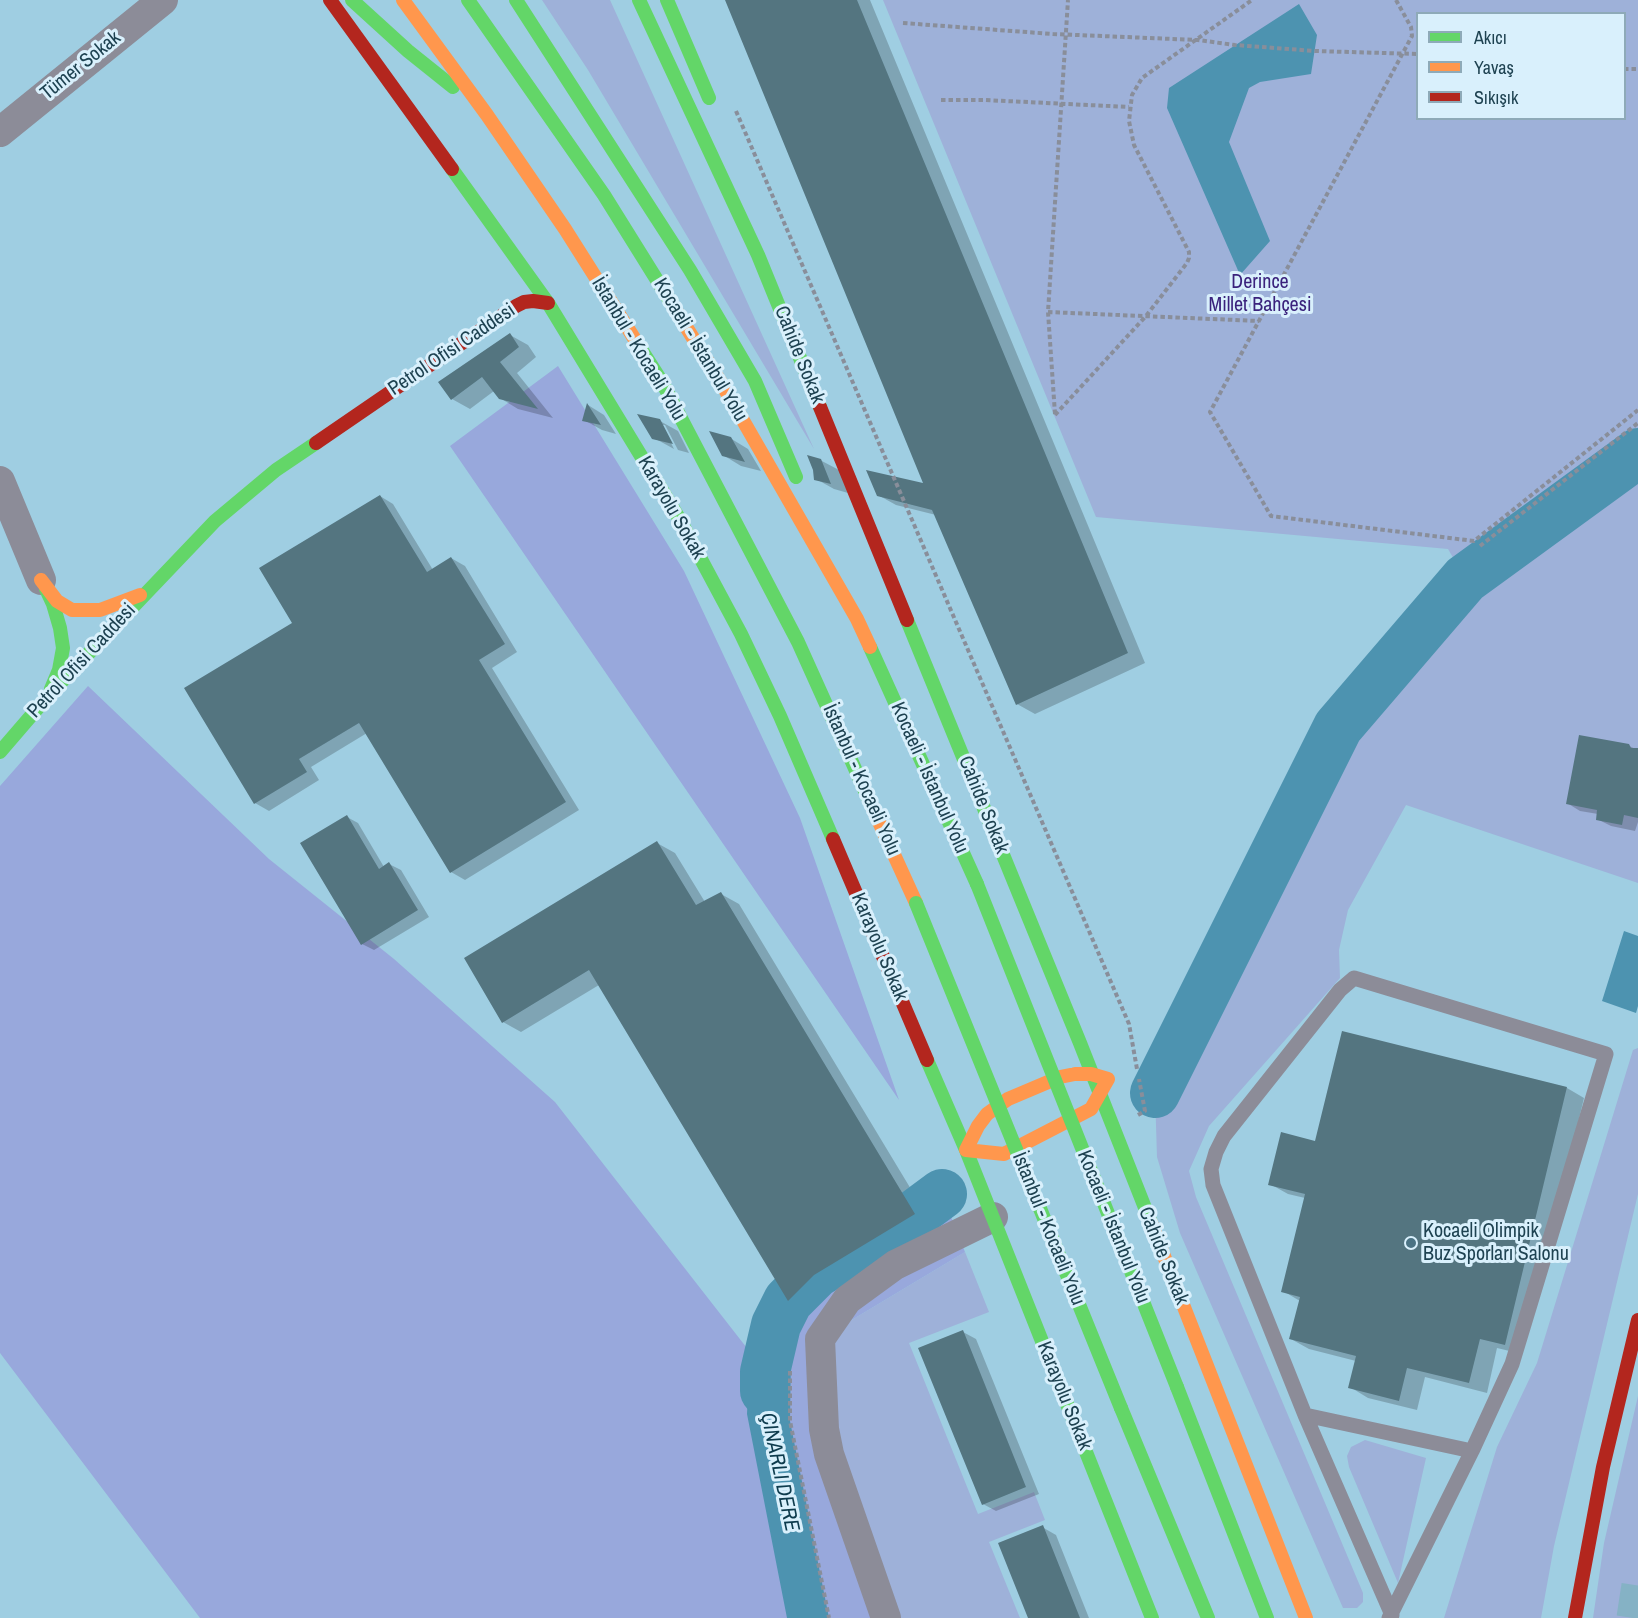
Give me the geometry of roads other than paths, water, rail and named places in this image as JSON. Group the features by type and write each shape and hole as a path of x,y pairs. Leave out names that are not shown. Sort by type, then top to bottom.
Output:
{"main road":[{"name":"Karayolu Sokak","path":"330,0 548,303 680,520 741,634 785,727 950,1111 1152,1618"},
{"path":"352,0 408,51 487,115"},
{"name":"İstanbul - Kocaeli Yolu","path":"403,0 487,115 565,229 662,382 798,642 916,903 1208,1618"},
{"name":"Kocaeli - İstanbul Yolu","path":"468,0 604,195 729,396 857,619 977,884 1267,1618"},
{"path":"516,0 690,270 749,371 801,489"},
{"name":"Cahide Sokak","path":"639,0 758,255 1080,1043 1306,1618"},
{"path":"667,0 713,108"},
{"path":"496,229 510,274"},
{"name":"Petrol Ofisi Caddesi","path":"523,287 539,293 548,303"},
{"name":"Petrol Ofisi Caddesi","path":"0,752 49,695 215,521 276,470 516,306 533,301 548,303"},
{"path":"811,511 857,619"},
{"path":"41,580 57,601 72,610 100,610 151,589"},
{"path":"41,580 57,595 81,596"},
{"path":"41,580 43,619"},
{"path":"41,580 53,604 63,648 59,670 49,695"},
{"name":"Petrol Ofisi Caddesi","path":"49,663 123,588"},
{"name":"Cahide Sokak","path":"974,747 1212,1341"},
{"path":"1075,1074 1080,1060 1080,1043"},
{"path":"979,1182 995,1161 1004,1155 1091,1109 1108,1079 1091,1074 1060,1077 1008,1099 987,1114 966,1150 1004,1155"},
{"path":"1091,1109 1104,1114 1112,1128"},
{"path":"950,1111 973,1116 987,1114"},
{"path":"1575,1618 1603,1467 1638,1320"}],"street":[{"name":"Tümer Sokak","path":"0,132 163,0"},
{"path":"0,481 41,580"},
{"path":"886,1618 829,1454 824,1429 820,1339 847,1300 895,1265 993,1217"}],"lane":[{"path":"1354,978 1606,1054 1512,1364 1472,1451 1388,1617 1219,1202 1211,1169 1224,1136 1340,990 1354,978"},
{"path":"1305,1415 1472,1451"}],"water":[{"path":"1299,4 1317,35 1311,74 1260,82 1249,88 1229,142 1270,241 1240,275 1167,108 1169,88"},
{"path":"1624,931 1638,936 1638,1006 1636,1013 1602,1001"},
{"path":"942,1194 949,1211 852,1265 825,1283 798,1327 791,1355 790,1421 829,1618 787,1618 747,1414 750,1352 765,1365 776,1325 788,1301 816,1273"}],"waterway":[{"path":"1155,1093 1338,727 1465,579 1638,453"},
{"name":"ÇINARLI DERE","path":"765,1391 765,1372 776,1325 788,1301 816,1273 915,1214 942,1194"}],"tunnel":[{"path":"1633,1618 1638,1585"}],"place":[{"name":"Kocaeli Olimpik Buz Sporları Salonu","path":"1411,1243"}],"park label":[{"name":"Derince Millet Bahçesi","path":"1260,294"}]}
